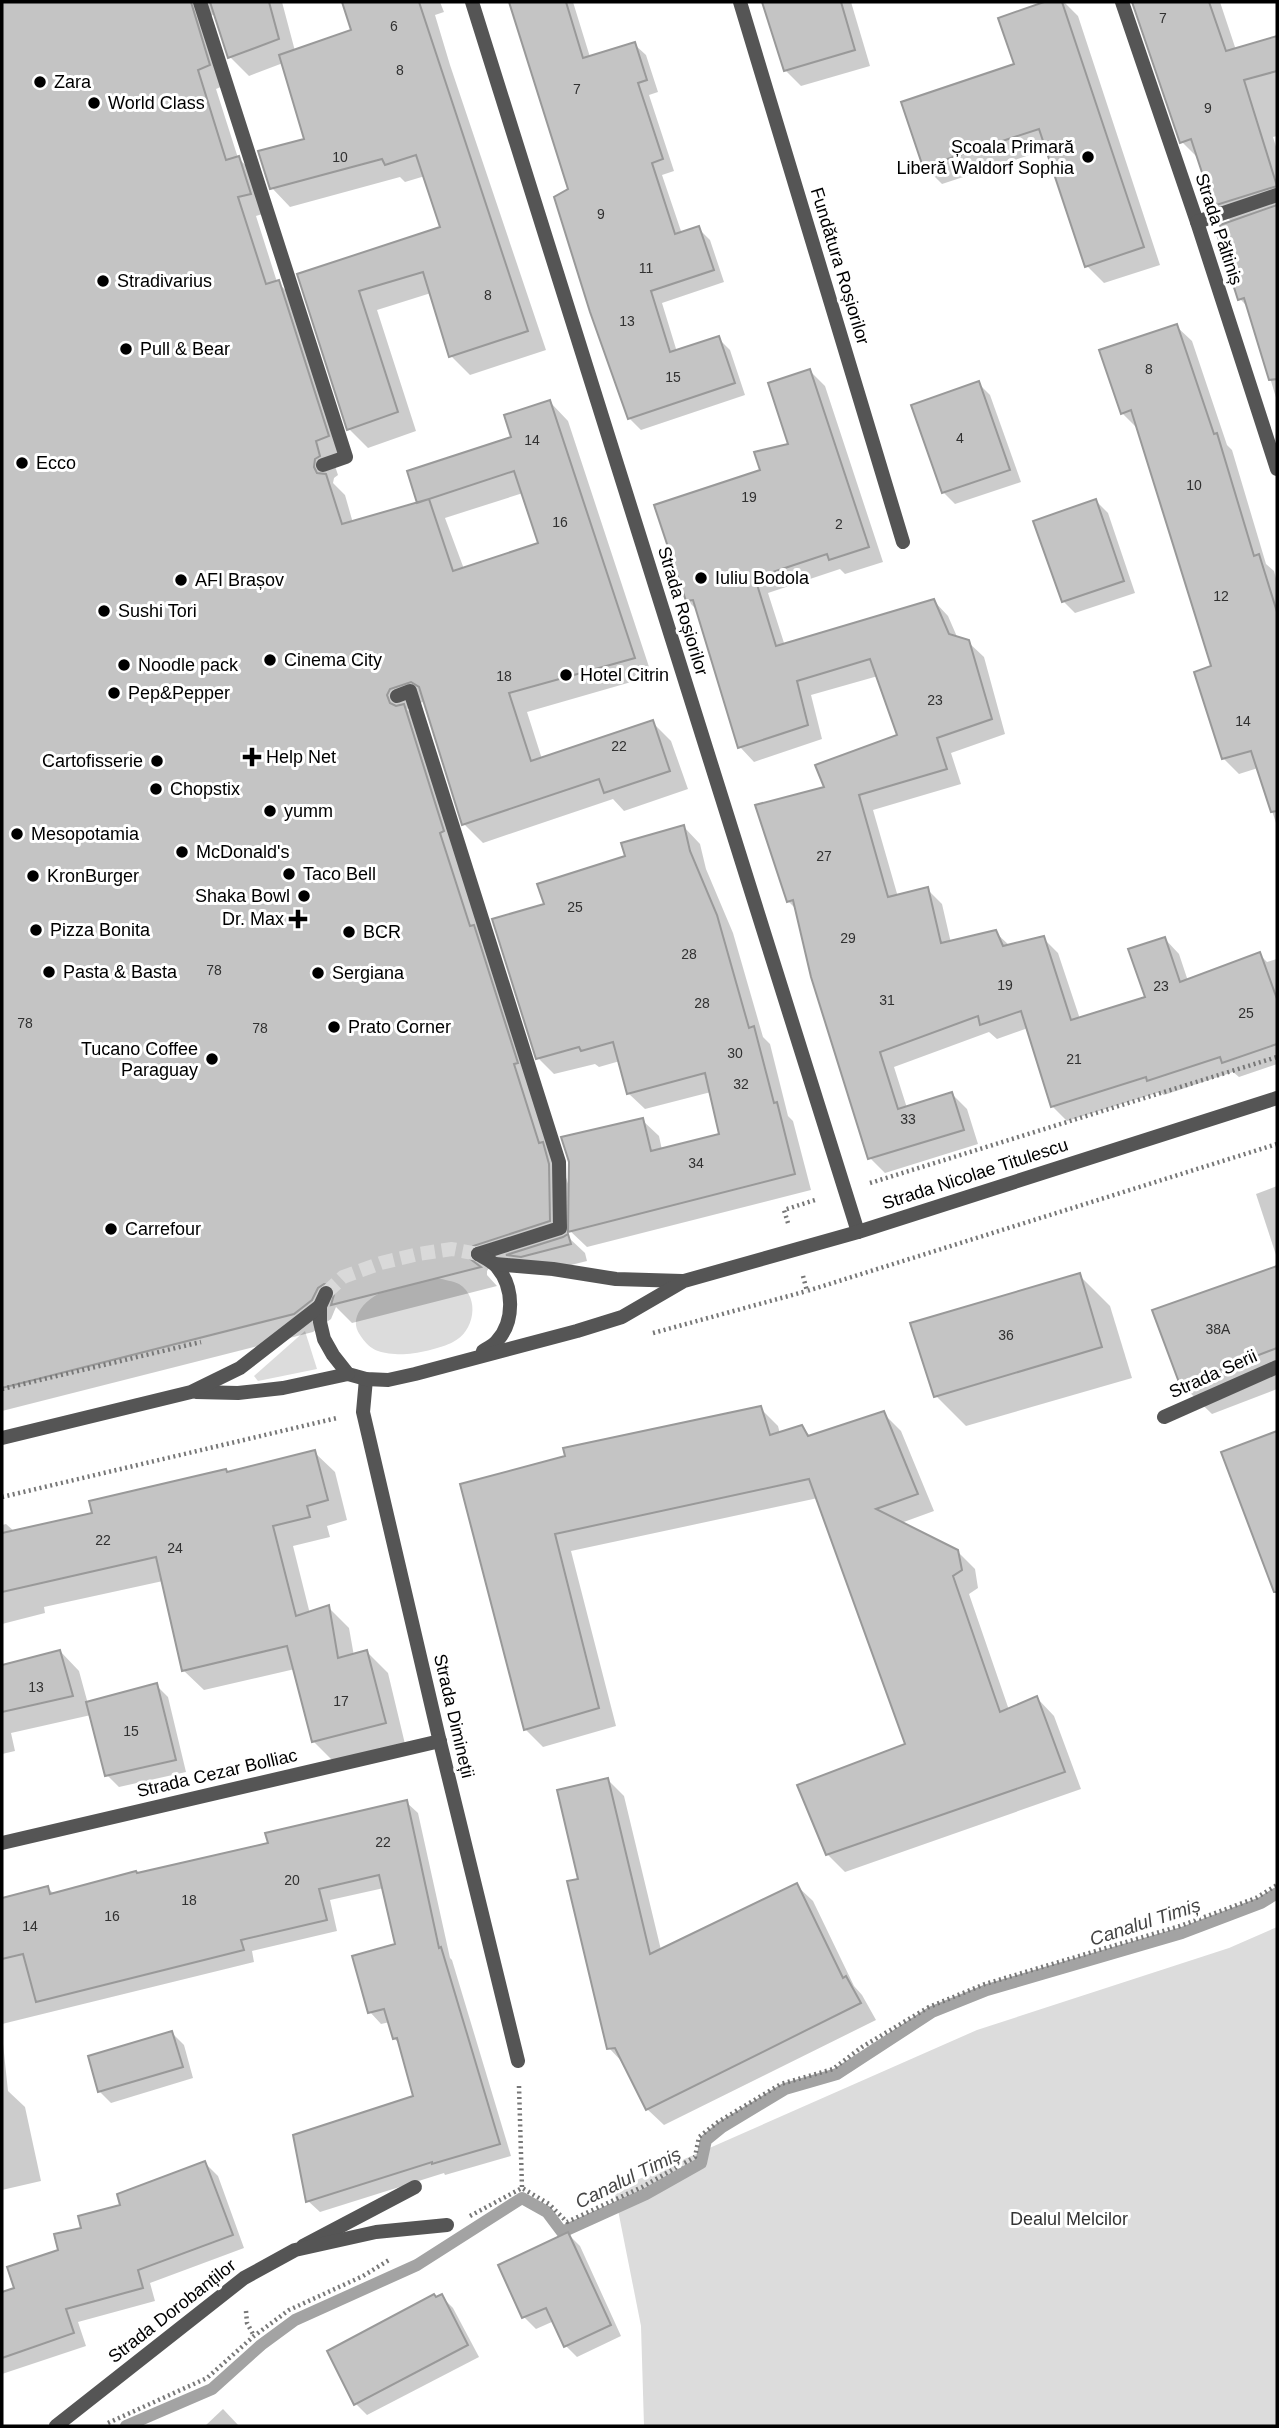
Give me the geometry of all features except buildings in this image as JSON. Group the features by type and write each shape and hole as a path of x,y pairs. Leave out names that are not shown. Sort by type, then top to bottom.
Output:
{"street":[{"path":"200,2 346,457 323,465"},
{"name":"Strada Roșiorilor","path":"472,2 858,1232"},
{"name":"Fundătura Roșiorilor","path":"740,2 903,542"},
{"name":"Strada Păltiniș","path":"1122,2 1198,222 1277,469"},
{"path":"1198,222 1277,194"},
{"name":"Strada Nicolae Titulescu","path":"397,696 411,691 559,1162 559,1228 478,1254 495,1264 503,1275 511,1303 505,1329 497,1342 473,1357"},
{"name":"Strada Nicolae Titulescu","path":"191,1392 249,1392 284,1388 348,1374 366,1379 387,1380 577,1331 622,1317 684,1281 858,1232 1277,1098"},
{"name":"Strada Nicolae Titulescu","path":"495,1264 553,1269 616,1279 684,1281"},
{"name":"Strada Nicolae Titulescu","path":"2,1438 191,1392 240,1368 323,1299 320,1322 324,1339 333,1356 348,1374"},
{"name":"Strada Serii","path":"1164,1417 1277,1367"},
{"name":"Strada Dimineții","path":"366,1379 363,1412 518,2060"},
{"name":"Strada Cezar Bolliac","path":"2,1843 440,1741"},
{"path":"295,2250 415,2187"},
{"name":"Strada Dorobanților","path":"56,2426 244,2278 295,2250 376,2232 447,2225"}],"path":[{"path":"2,1389 201,1342"},
{"path":"522,2188 549,2204 566,2222 642,2187 695,2157 699,2137 718,2122 781,2084 833,2068 862,2047 929,2007 985,1984 1180,1926 1256,1898 1277,1885"},
{"path":"518,2060 522,2188"},
{"path":"447,2225 465,2219 522,2188"},
{"path":"101,2426 207,2378 254,2336 289,2311 363,2276 394,2257"}],"green space":[{"path":"438,1278 459,1284 470,1298 470,1323 460,1337 447,1345 401,1354 379,1351 363,1340 356,1322 358,1313 367,1302 395,1287"},
{"path":"305,1331 317,1369 258,1381 254,1376"},
{"name":"Dealul Melcilor","path":"1277,1927 1277,2426 644,2426 641,2326 614,2190 977,2030 1229,1948"}],"waterway":[{"name":"Canalul Timiș","path":"126,2426 212,2389 261,2345 295,2320 417,2265 522,2198 547,2212 562,2232 646,2194 701,2163 706,2140 722,2127 785,2089 837,2074 932,2012 987,1990 1182,1933 1261,1903 1277,1893"}],"tunnel":[{"path":"326,1293 343,1277 381,1263 452,1249 478,1254"}],"place":[{"name":"Zara","path":"40,82"},
{"name":"World Class","path":"94,103"},
{"name":"Școala Primară Liberă Waldorf Sophia","path":"1088,157"},
{"name":"Stradivarius","path":"103,281"},
{"name":"Pull & Bear","path":"126,349"},
{"name":"Ecco","path":"22,463"},
{"name":"Iuliu Bodola","path":"701,578"},
{"name":"AFI Brașov","path":"181,580"},
{"name":"Sushi Tori","path":"104,611"},
{"name":"Cinema City","path":"270,660"},
{"name":"Noodle pack","path":"124,665"},
{"name":"Hotel Citrin","path":"566,675"},
{"name":"Pep&Pepper","path":"114,693"},
{"name":"Help Net","path":"252,757"},
{"name":"Cartofisserie","path":"157,761"},
{"name":"Chopstix","path":"156,789"},
{"name":"yumm","path":"270,811"},
{"name":"Mesopotamia","path":"17,834"},
{"name":"McDonald's","path":"182,852"},
{"name":"Taco Bell","path":"289,874"},
{"name":"KronBurger","path":"33,876"},
{"name":"Shaka Bowl","path":"304,896"},
{"name":"Dr. Max","path":"298,919"},
{"name":"Pizza Bonita","path":"36,930"},
{"name":"BCR","path":"349,932"},
{"name":"Pasta & Basta","path":"49,972"},
{"name":"Sergiana","path":"318,973"},
{"name":"Prato Corner","path":"334,1027"},
{"name":"Tucano Coffee Paraguay","path":"212,1059"},
{"name":"Carrefour","path":"111,1229"}]}
